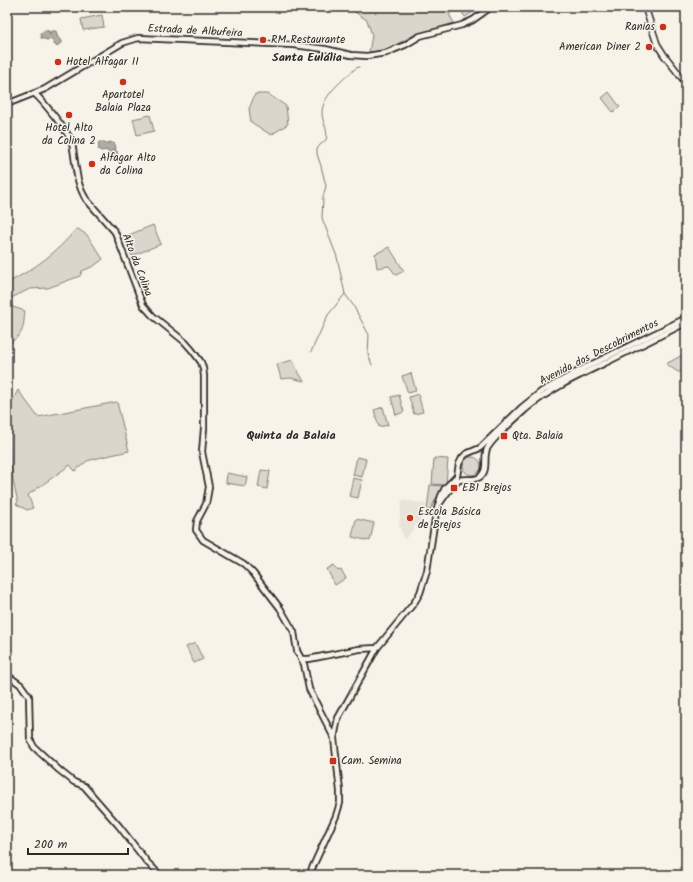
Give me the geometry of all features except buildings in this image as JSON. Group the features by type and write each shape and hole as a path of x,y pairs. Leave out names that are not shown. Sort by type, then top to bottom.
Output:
{"main road":[{"path":"645,7 657,44 686,83"}],"street":[{"name":"Estrada de Albufeira","path":"7,104 45,89 116,46 138,38 294,45 358,56 377,54 398,49 420,36 462,25 473,20 491,7"},
{"path":"43,101 45,89"},
{"name":"Alto da Colina","path":"35,94 43,101 70,139 82,194 115,232 143,305 153,316 185,342 201,362 204,376 204,428 202,452 209,487 206,504 197,521 196,530 203,540 244,564 253,573 280,608 291,626 294,632 296,651 302,659"},
{"name":"Avenida dos Descobrimentos","path":"470,453 480,448 521,408 548,387 686,318"},
{"name":"Avenida dos Descobrimentos","path":"485,463 486,453 492,443 525,410 549,392 580,375 686,323"},
{"path":"309,875 336,816 340,803 334,738 335,726 340,712 377,648 414,603 420,593 427,571 434,520 438,506 441,496 445,488 457,476 462,458 470,453 479,455 485,463 485,469 482,475 477,478 463,479 457,482 438,506"},
{"path":"459,467 459,470 463,476 470,479"},
{"path":"334,738 309,689 302,659 309,659 359,649 377,648"},
{"path":"7,675 21,686 29,696 30,739 34,747 74,782 84,786 119,826 146,862 160,875"}],"shaded area":[{"path":"347,7 481,7 465,17 459,8 449,14 454,23 414,35 390,48 369,53 372,35 367,20"},
{"path":"102,15 104,27 83,30 81,19"},
{"path":"44,30 49,31 50,35 51,31 56,31 58,38 62,41 62,43 57,47 52,39 47,40 41,38 40,34"},
{"path":"609,92 620,107 613,112 602,98"},
{"path":"255,94 268,94 286,106 288,124 271,135 251,122 249,109"},
{"path":"150,115 154,131 137,135 133,119"},
{"path":"99,142 106,144 110,142 115,144 116,149 111,151 113,153 117,151 118,159 115,161 110,158 107,150 101,151 98,149"},
{"path":"153,225 161,244 132,256 124,237"},
{"path":"76,229 87,235 103,259 94,266 82,271 80,276 48,288 30,289 11,298 9,282 45,259"},
{"path":"389,247 404,271 396,275 389,266 377,268 375,254"},
{"path":"7,298 10,306 25,311 22,331 17,338 7,345"},
{"path":"686,353 686,372 678,372 666,364"},
{"path":"293,360 304,381 290,378 281,379 277,364"},
{"path":"411,373 416,391 408,393 402,376"},
{"path":"18,390 38,417 117,402 129,451 87,461 75,471 70,465 28,495 33,508 27,510 16,504 18,502 11,465 10,428 7,427 7,411"},
{"path":"418,394 423,412 414,414 409,397"},
{"path":"399,395 404,412 396,415 391,397"},
{"path":"383,407 388,425 379,427 374,410"},
{"path":"357,457 366,459 362,477 353,475"},
{"path":"468,457 476,457 481,462 479,473 476,475 468,475 463,470 463,462"},
{"path":"434,458 448,459 446,485 432,484"},
{"path":"261,470 270,471 267,489 258,487"},
{"path":"227,473 247,477 245,486 226,483"},
{"path":"353,478 362,480 358,498 349,496"},
{"path":"430,485 444,486 430,510 427,510"},
{"name":"Escola Básica de Brejos","path":"402,500 426,504 426,511 422,512 420,524 416,524 404,540 399,524"},
{"path":"356,519 374,523 370,541 352,537"},
{"path":"334,565 338,571 341,570 346,578 335,585 327,569"},
{"path":"195,643 203,659 194,663 186,647"}],"waterway":[{"path":"311,352 328,315 345,294 337,257 322,218 323,197 326,186 317,149 326,140 327,136 322,116 323,106 334,88 359,67"},
{"path":"345,294 353,305 369,335 368,354 372,365"}],"place":[{"name":"Ranias","path":"663,27"},
{"name":"RM Restaurante","path":"263,40"},
{"name":"American Diner 2","path":"649,47"},
{"name":"Hotel Alfagar II","path":"58,62"},
{"name":"Apartotel Balaia Plaza","path":"123,82"},
{"name":"Hotel Alto da Colina 2","path":"69,115"},
{"name":"Alfagar Alto da Colina","path":"92,164"},
{"name":"Qta. Balaia","path":"504,436"},
{"name":"EB1 Brejos","path":"454,488"},
{"name":"Escola Básica de Brejos","path":"410,518"},
{"name":"Cam. Semina","path":"333,761"}],"district":[{"name":"Santa Eulália","path":"307,57"},
{"name":"Quinta da Balaia","path":"291,435"}]}
